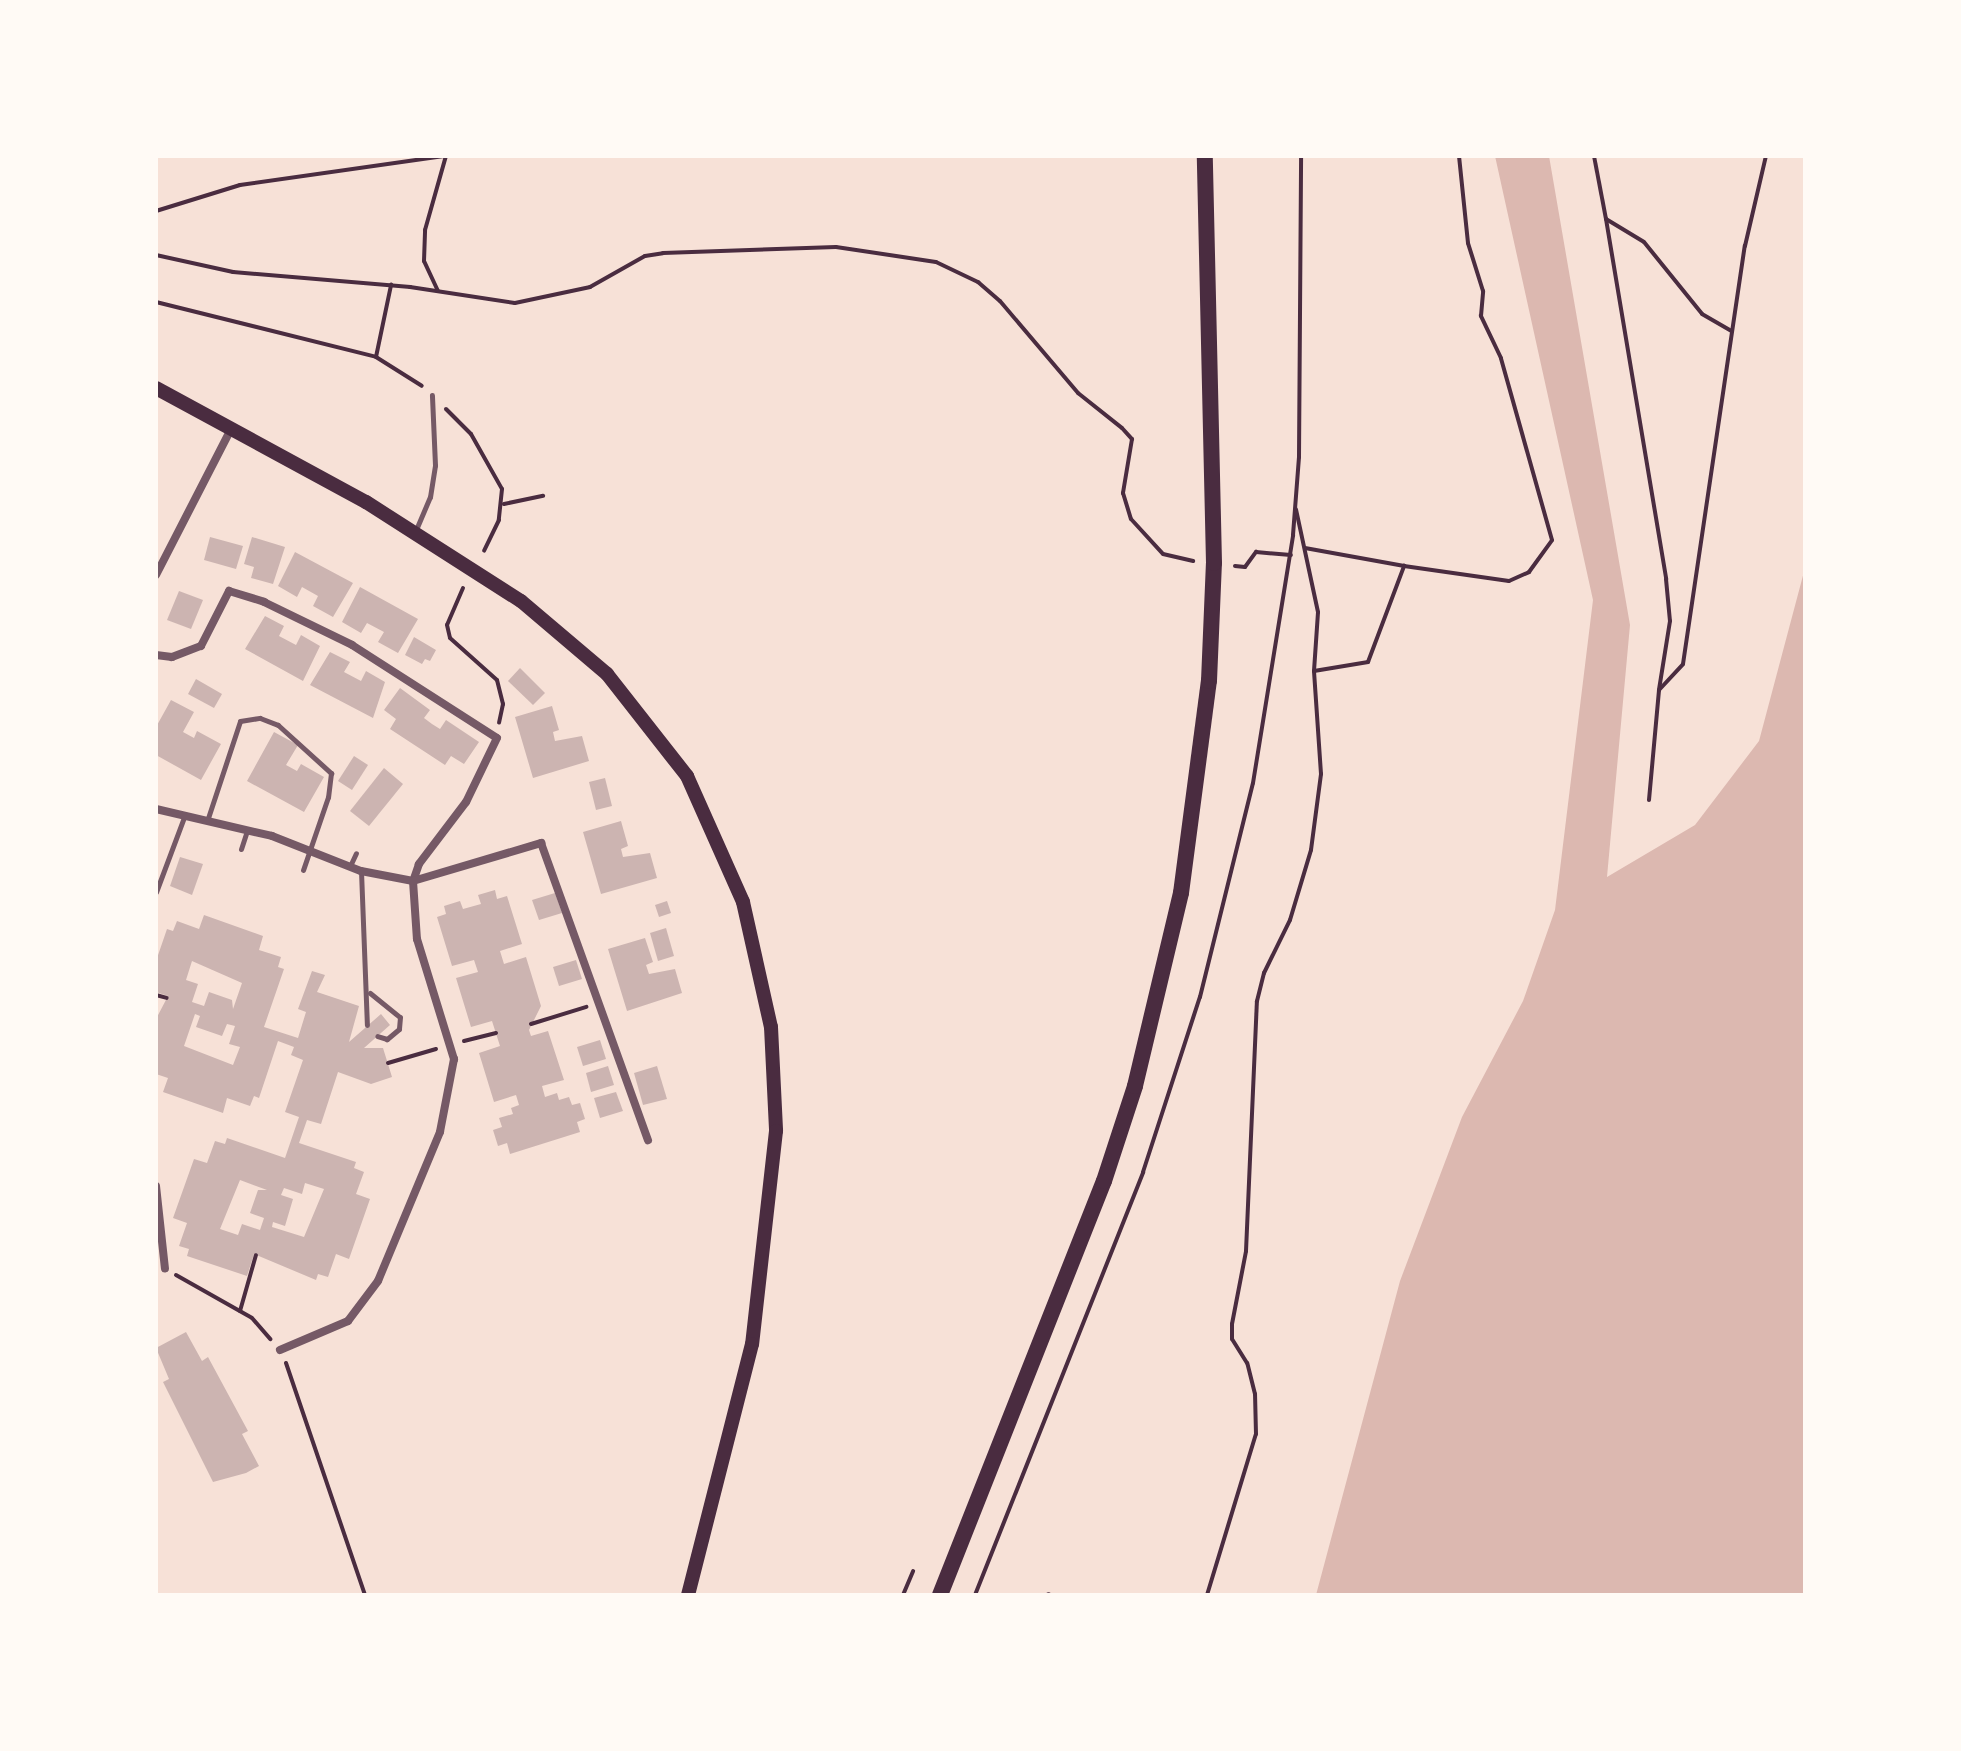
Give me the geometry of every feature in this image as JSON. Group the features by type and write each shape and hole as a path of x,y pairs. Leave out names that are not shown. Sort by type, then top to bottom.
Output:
{"highway":[{"path":"940,1595 1104,1181 1135,1086 1181,893 1209,681 1214,563 1205,156"}],"main road":[{"path":"156,388 414,533 521,601 607,674 687,776 743,902 771,1027 776,1131 752,1344 688,1595"}],"street":[{"path":"156,575 159,560 231,429"},
{"path":"156,655 172,657 201,646 229,591 264,602 352,645 497,738 466,802 419,864 413,881 417,939 454,1059 440,1132 378,1281 348,1321 280,1350"},
{"path":"156,809 247,831 309,850 361,871 413,881 541,843 648,1140"},
{"path":"156,1186 165,1269"}],"lane":[{"path":"414,533 430,497 435,465 432,395"},
{"path":"206,822 233,734 240,721 260,718 306,745 331,773 328,797 303,870"},
{"path":"156,892 184,817"},
{"path":"241,849 247,831"},
{"path":"350,867 356,853"},
{"path":"361,871 359,906 370,993 367,1025"},
{"path":"370,993 400,1017 399,1029 387,1039 377,1036"}],"path":[{"path":"156,211 240,185 445,156 425,230 424,261 439,292"},
{"path":"1305,548 1509,581 1529,572 1552,540 1501,358 1481,316 1483,291 1468,243 1459,156"},
{"path":"1594,156 1666,579 1670,621 1659,690 1649,800"},
{"path":"1659,690 1683,664 1732,331 1766,156"},
{"path":"1606,219 1644,242 1702,314 1732,331"},
{"path":"156,255 233,272 391,285 488,302 538,301 590,287 645,256 684,251 836,247 936,262 978,282 1000,301 1078,393 1132,439 1123,493 1131,519 1163,554 1193,561"},
{"path":"376,357 391,285"},
{"path":"156,302 376,357 417,380 471,434 499,482 504,504 484,551"},
{"path":"504,504 543,496"},
{"path":"1207,1595 1256,1434 1255,1394 1247,1363 1232,1339 1232,1324 1246,1251 1257,1001 1264,973 1290,920 1311,850 1321,774 1314,671 1318,612 1295,502"},
{"path":"1235,566 1245,567 1256,552 1291,555"},
{"path":"1314,671 1368,662 1404,566"},
{"path":"463,588 447,625 450,638 497,680 503,704 497,738"},
{"path":"156,995 167,998"},
{"path":"531,1024 599,1003"},
{"path":"457,1043 496,1033"},
{"path":"388,1063 441,1048"},
{"path":"240,1311 256,1255"},
{"path":"165,1269 240,1311 280,1350 300,1394 365,1595"},
{"path":"903,1595 913,1571"}],"shaded area":[{"path":"1495,156 1549,156 1630,625 1607,877 1695,825 1759,741 1805,568 1805,1595 1316,1595 1400,1281 1462,1117 1523,1001 1555,910 1593,600"}],"building":[{"path":"210,537 243,546 236,569 204,560"},
{"path":"252,537 285,547 273,584 251,578 254,567 244,564"},
{"path":"295,552 353,583 333,617 313,606 318,596 302,587 297,597 278,586"},
{"path":"360,587 418,619 398,653 378,642 384,632 367,623 361,633 342,622"},
{"path":"179,591 203,600 191,629 167,620"},
{"path":"265,616 284,626 279,636 296,645 301,635 320,646 303,681 245,649"},
{"path":"414,637 436,650 430,661 425,659 422,664 405,655"},
{"path":"330,652 350,662 344,672 361,681 366,671 385,682 373,718 310,685"},
{"path":"520,668 545,693 533,705 508,681"},
{"path":"196,679 222,694 214,708 188,694"},
{"path":"400,688 430,710 424,718 432,724 440,729 446,720 479,742 464,764 451,756 445,765 390,729 396,719 384,710"},
{"path":"171,700 194,712 183,732 194,738 197,731 221,744 201,780 156,755 156,727"},
{"path":"552,706 559,730 553,732 555,741 582,736 589,761 533,778 515,717"},
{"path":"274,732 298,745 286,765 297,771 301,764 324,777 304,812 247,781"},
{"path":"354,756 368,765 352,790 338,781"},
{"path":"384,768 403,784 369,826 350,811"},
{"path":"605,778 612,806 596,810 589,782"},
{"path":"621,821 628,846 621,849 623,857 650,853 657,878 601,894 583,832"},
{"path":"180,857 203,864 192,895 170,886"},
{"path":"495,890 497,899 507,896 522,944 500,951 504,964 526,957 541,1006 529,1030 531,1036 548,1031 564,1080 542,1086 545,1097 557,1093 559,1100 569,1097 572,1105 580,1103 585,1119 577,1122 580,1132 510,1154 507,1143 498,1146 493,1130 502,1127 499,1118 513,1114 511,1108 519,1105 516,1095 494,1102 479,1053 500,1046 492,1021 471,1027 456,978 478,972 474,960 452,966 437,917 446,914 444,906 460,901 463,909 481,904 478,895"},
{"path":"555,893 562,913 539,920 532,900"},
{"path":"667,901 671,913 659,917 655,905"},
{"path":"204,915 263,936 259,950 281,957 278,967 284,969 264,1027 298,1038 306,1012 298,1009 312,971 325,975 317,992 359,1006 349,1042 381,1014 390,1025 364,1048 383,1048 392,1077 371,1084 338,1072 321,1124 307,1120 299,1143 356,1162 354,1168 364,1172 356,1194 370,1199 349,1259 336,1254 328,1277 318,1274 316,1280 254,1254 247,1276 187,1256 189,1249 179,1246 187,1223 173,1218 194,1159 207,1163 215,1141 225,1144 227,1138 285,1158 299,1117 285,1112 303,1060 291,1055 294,1047 278,1041 259,1098 254,1096 250,1106 227,1098 223,1113 163,1092 168,1078 156,1074 156,1019 168,996 156,992 156,961 167,929 173,931 177,921 199,929","holes":["192,961 242,983 233,1009 232,1000 209,992 204,1006 192,1002 198,984 186,980","195,1014 200,1016 196,1027 222,1036 227,1024 235,1026 229,1044 240,1047 233,1065 184,1046","240,1180 267,1190 258,1190 250,1213 264,1218 260,1230 242,1224 238,1235 220,1229","305,1183 324,1189 304,1237 272,1227 273,1222 285,1226 293,1199 281,1195 284,1188 302,1194"]},
{"path":"666,928 674,956 658,961 650,933"},
{"path":"645,938 653,962 646,965 649,974 675,969 682,993 627,1011 608,949"},
{"path":"576,960 582,979 559,986 553,967"},
{"path":"600,1040 606,1059 583,1066 577,1047"},
{"path":"608,1066 614,1085 591,1092 586,1073"},
{"path":"657,1066 667,1099 643,1105 634,1073"},
{"path":"616,1092 623,1111 600,1118 594,1098"},
{"path":"186,1332 202,1361 208,1357 248,1431 242,1434 259,1466 246,1473 213,1482 163,1382 169,1379 156,1348"}]}
